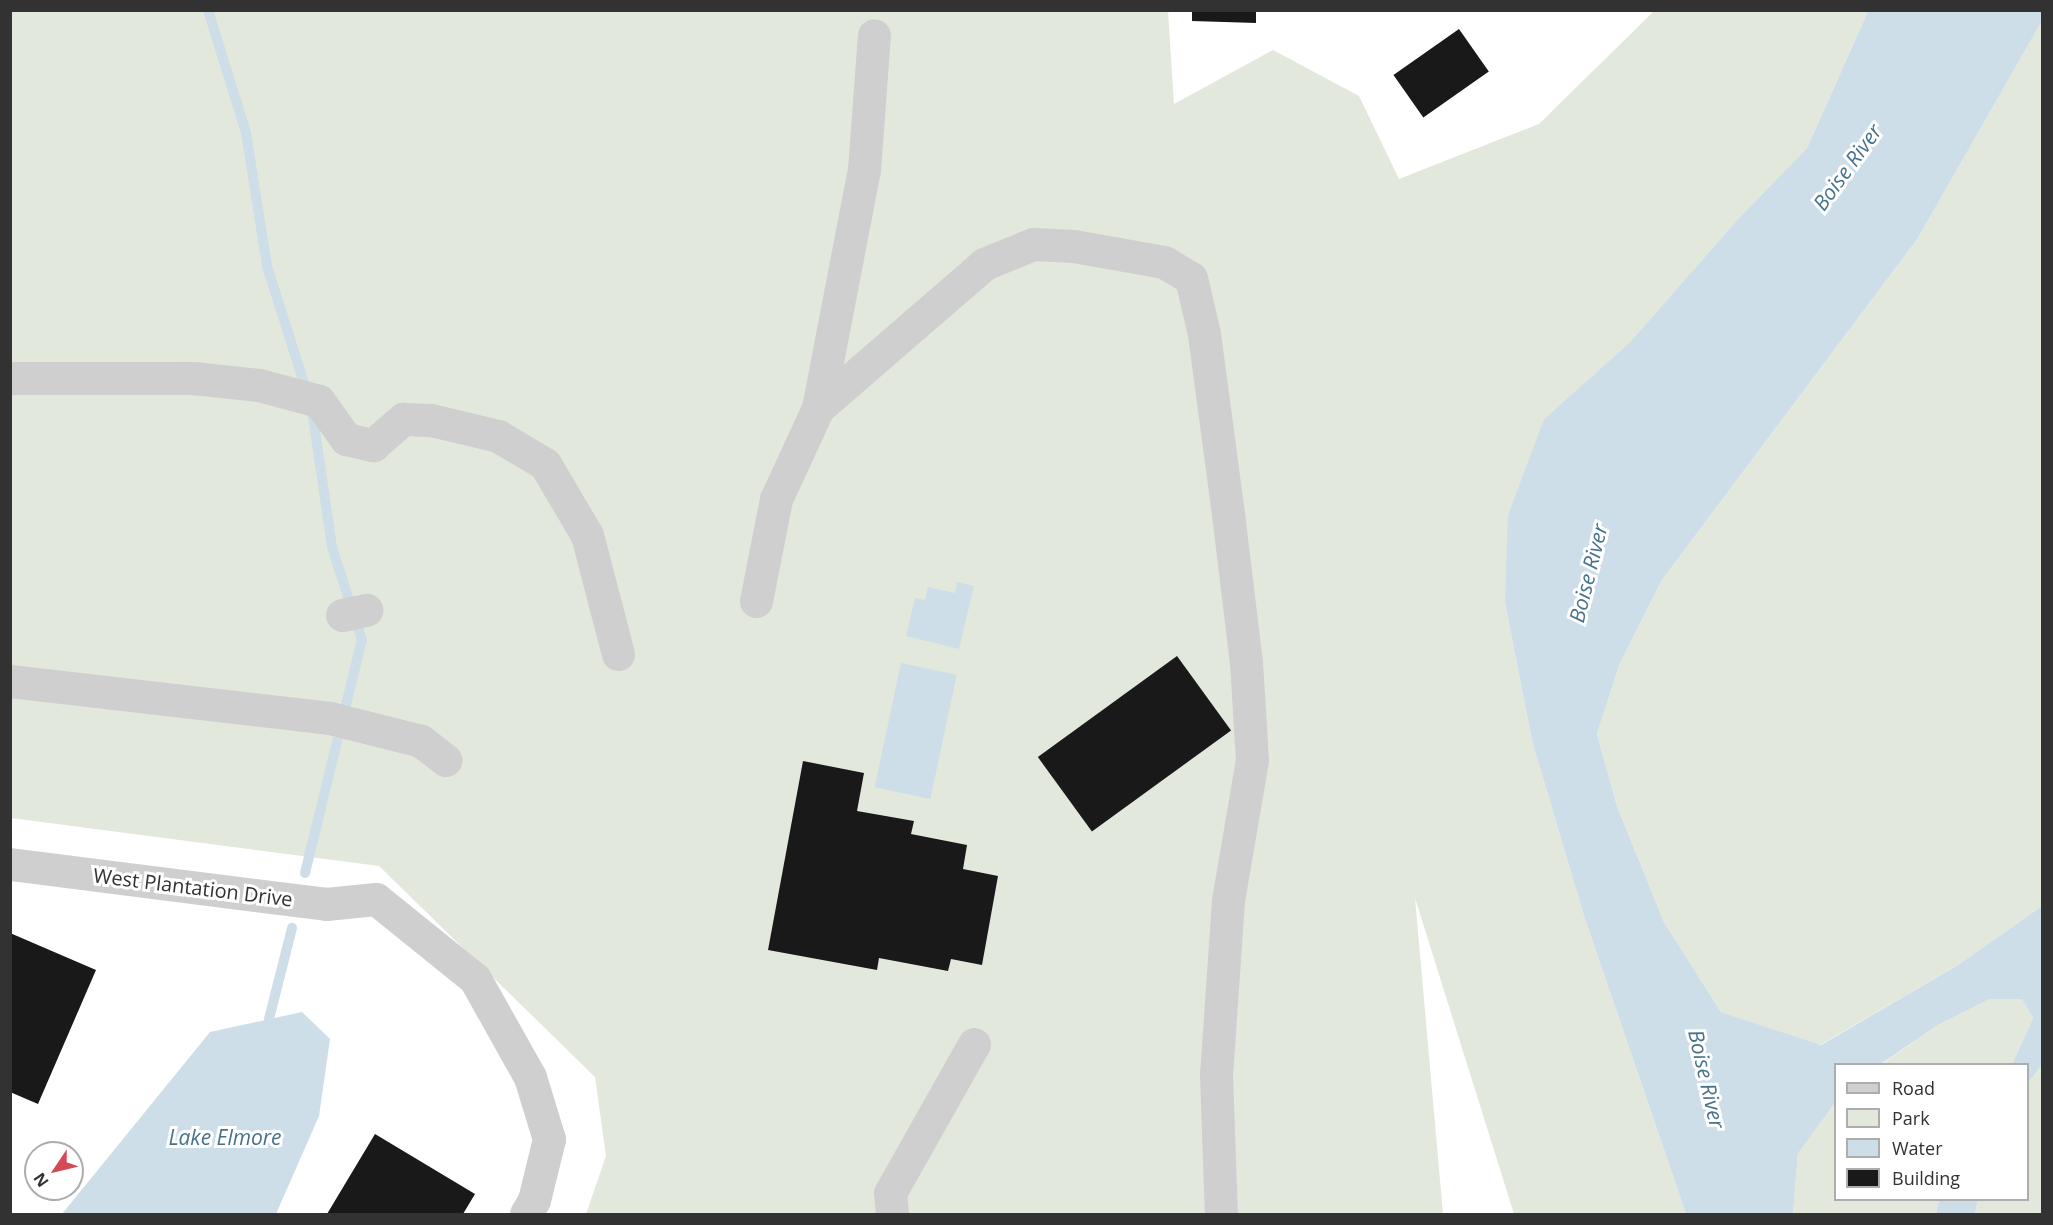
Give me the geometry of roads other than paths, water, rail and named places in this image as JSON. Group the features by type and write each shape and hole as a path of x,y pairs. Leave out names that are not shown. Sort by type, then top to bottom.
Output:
{"street":[{"path":"756,601 776,499 818,408 864,170 874,35"},
{"path":"818,408 984,264 1033,244 1074,246 1164,262 1191,278 1204,334 1228,514 1246,662 1252,760 1228,900 1216,1074 1221,1215"},
{"path":"10,378 193,378 259,385 319,401 346,439 373,445 403,419 431,420 498,436 545,464 587,535 618,654"},
{"path":"10,681 345,722 421,741 445,760"},
{"name":"West Plantation Drive","path":"10,864 326,904 376,899 475,979 530,1077 549,1139 534,1200 526,1215"},
{"path":"892,1215 890,1193 974,1044"}],"water":[{"name":"Boise River","path":"1868,11 2042,11 2042,21 1918,238 1662,580 1620,663 1597,734 1617,806 1664,922 1721,1012 1821,1045 1958,965 2042,906 2042,1065 2029,1082 2029,1063 2012,1063 2033,1018 2022,999 1990,999 1938,1025 1882,1063 1834,1063 1834,1104 1798,1153 1793,1214 1686,1214 1584,916 1532,741 1505,603 1508,515 1544,419 1630,342 1738,219 1807,148"},
{"path":"957,582 974,586 959,649 906,636 915,598 925,600 928,587 955,593"},
{"path":"901,663 957,675 930,799 875,787"},
{"name":"Lake Elmore","path":"302,1012 330,1039 319,1116 276,1214 62,1214 73,1201 84,1201 84,1187 210,1032"},
{"path":"1939,1201 1978,1201 1975,1214 1936,1214"}],"waterway":[{"path":"208,10 246,133 267,266 307,393"},
{"path":"305,873 362,640 332,547 312,410"},
{"path":"269,1019 292,928"}]}
